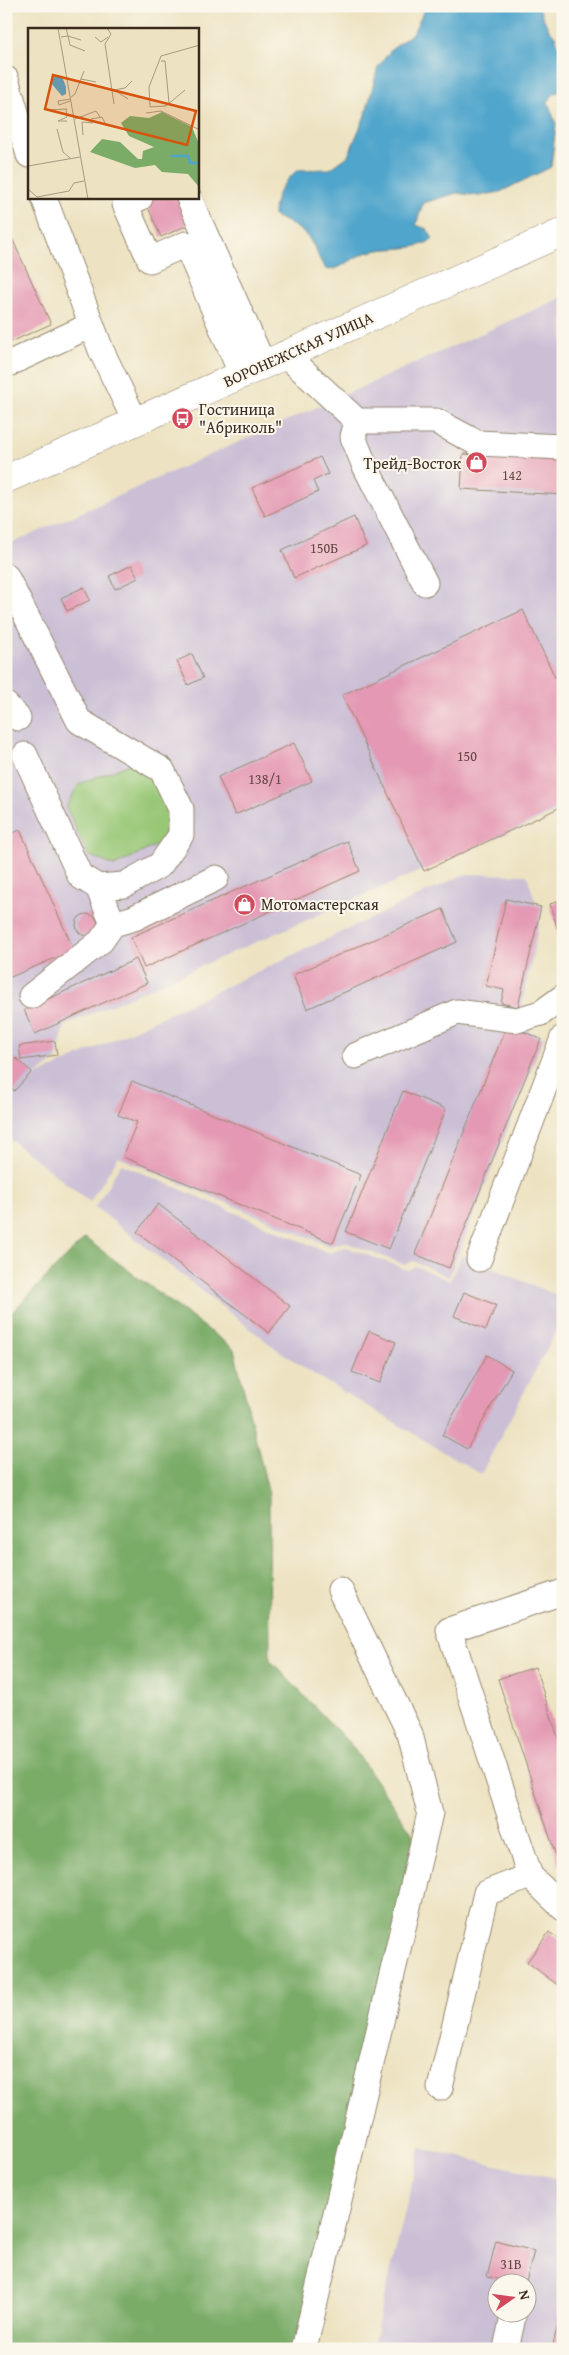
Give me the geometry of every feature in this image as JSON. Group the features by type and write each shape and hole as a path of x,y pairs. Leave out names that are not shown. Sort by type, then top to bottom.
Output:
{"highway":[{"name":"ВОРОНЕЖСКАЯ УЛИЦА","path":"6,479 563,232"}],"lane":[{"path":"6,79 28,152"},
{"path":"44,199 91,325 135,421"},
{"path":"138,199 125,204 150,260 186,244 263,364 357,421 436,421 477,443 563,447"},
{"path":"189,199 263,364"},
{"path":"6,365 91,325"},
{"path":"357,421 353,437 364,464 425,583"},
{"path":"6,576 80,721 162,770 181,809 180,835 160,865 124,885 98,887 80,876 25,755"},
{"path":"31,996 101,941 113,924 134,918 216,878"},
{"path":"98,887 113,924"},
{"path":"355,1056 457,1012 517,1020 542,1013 563,997"},
{"path":"479,1259 563,1038"},
{"path":"304,2349 430,1814 410,1734 340,1590"},
{"path":"563,1592 449,1630 530,1876 563,1908"},
{"path":"440,2088 486,1893 530,1876"},
{"path":"506,2349 512,2322"}],"shaded area":[{"path":"563,297 563,809 65,1025 56,1060 32,1078 465,874 527,875 536,904 543,905 522,1005 528,1031 544,1037 449,1277 413,1261 405,1265 345,1242 329,1246 118,1157 90,1202 6,1136 6,546"},
{"path":"121,1164 329,1253 346,1247 408,1270 415,1266 450,1281 461,1255 563,1298 563,1318 481,1474 315,1375 271,1345 95,1207"},
{"path":"420,2148 563,2180 563,2349 372,2349"}],"green space":[{"path":"130,764 151,773 172,821 161,843 114,866 88,855 66,807 79,784"},
{"path":"85,1238 234,1349 269,1495 270,1660 352,1746 414,1836 297,2349 6,2349 6,1318"}],"water":[{"path":"426,6 538,6 548,28 555,36 563,60 563,91 554,93 548,102 556,124 551,167 500,192 479,196 457,193 423,203 416,225 427,229 433,239 418,246 369,252 339,267 327,270 309,238 295,226 274,216 277,196 283,185 297,170 330,169 348,156 366,113 378,67 391,50 413,33"}],"building":[{"path":"144,199 182,199 193,223 161,237"},
{"path":"6,225 51,324 6,344"},
{"path":"463,454 563,460 563,495 461,489"},
{"path":"320,457 328,474 313,481 318,492 265,516 252,488"},
{"path":"354,517 366,546 294,578 282,550"},
{"path":"132,565 138,578 115,589 109,576"},
{"path":"84,587 90,600 67,611 61,598"},
{"path":"523,610 563,694 563,806 424,871 342,695"},
{"path":"192,654 203,678 188,685 177,661"},
{"path":"294,743 312,781 235,815 218,777"},
{"path":"20,830 74,950 6,979 6,836"},
{"name":"Мотомастерская","path":"347,841 360,871 144,968 131,937"},
{"path":"506,899 541,907 518,1007 501,1003 504,990 486,986"},
{"path":"563,900 563,944 562,944 550,904"},
{"path":"443,909 457,942 307,1009 293,975"},
{"path":"87,914 95,917 98,925 95,933 87,936 79,933 76,925 79,917"},
{"path":"136,959 147,983 35,1034 24,1010"},
{"path":"507,1025 541,1039 449,1268 415,1254"},
{"path":"55,1041 57,1055 21,1060 19,1046"},
{"path":"16,1058 32,1072 14,1091 6,1084 6,1069"},
{"path":"132,1081 361,1175 333,1243 123,1157 137,1122 118,1115"},
{"path":"403,1091 446,1109 389,1249 346,1232"},
{"path":"158,1204 290,1306 269,1333 137,1232"},
{"path":"464,1292 496,1305 486,1330 454,1316"},
{"path":"369,1331 396,1342 380,1383 352,1372"},
{"path":"487,1355 512,1370 467,1449 442,1435"},
{"path":"535,1667 563,1753 563,1864 559,1865 498,1679"},
{"path":"549,1932 563,1942 563,1989 527,1962"},
{"path":"496,2241 534,2251 529,2272 488,2272"},
{"path":"562,2307 563,2349 552,2349"}],"place":[{"name":"Гостиница \"Абриколь\"","path":"183,418"},
{"name":"Трейд-Восток","path":"477,463"},
{"name":"Мотомастерская","path":"245,904"}]}
